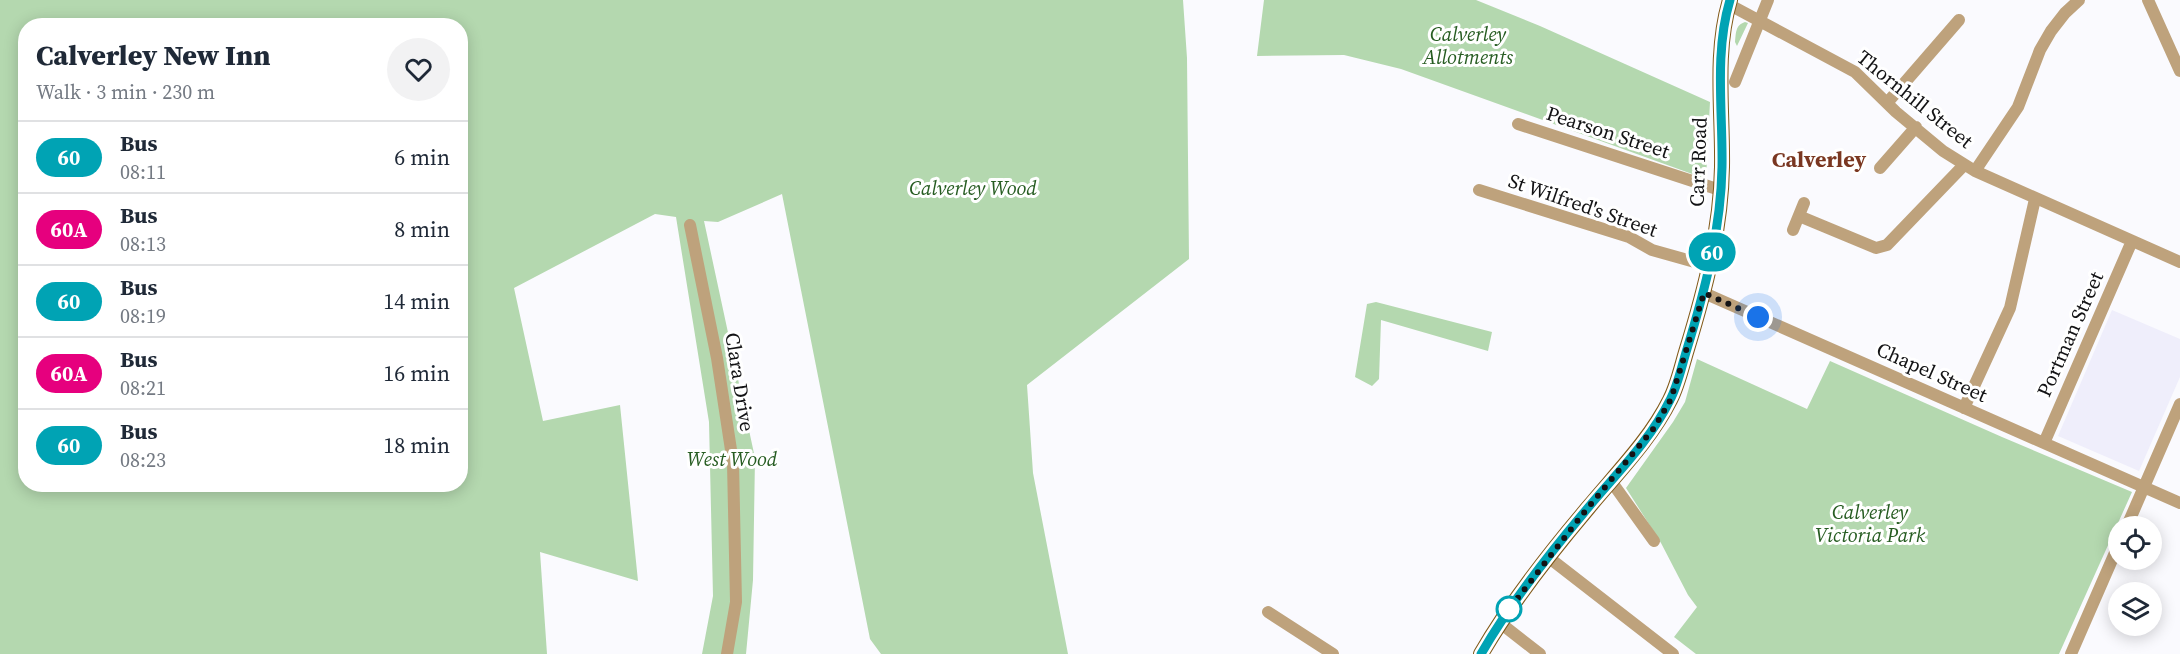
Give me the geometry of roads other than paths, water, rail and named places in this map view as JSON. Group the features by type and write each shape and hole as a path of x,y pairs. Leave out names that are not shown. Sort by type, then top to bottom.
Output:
{"main road":[{"name":"Carr Road","path":"1481,654 1499,622 1548,557 1654,428 1671,399 1704,293 1709,266 1720,189 1722,39 1729,2"}],"street":[{"path":"1736,82 1768,0"},
{"path":"1799,216 1876,248 1887,245 1970,168 2014,115 2050,31 2079,0"},
{"path":"2148,0 2180,71"},
{"name":"Thornhill Street","path":"1729,2 1855,72 1943,151 1970,168 2034,199 2180,262"},
{"path":"1887,103 1959,20"},
{"name":"Pearson Street","path":"1518,124 1720,189"},
{"path":"1880,168 1916,127"},
{"name":"St Wilfred's Street","path":"1479,190 1629,237 1652,250 1709,266"},
{"path":"1964,408 2010,308 2034,199"},
{"path":"1793,230 1804,203"},
{"name":"Clara Drive","path":"690,225 717,358 733,463 736,602 727,654"},
{"name":"Portman Street","path":"2044,443 2132,241"},
{"name":"Chapel Street","path":"1704,293 2180,503"},
{"path":"2131,516 2180,404"},
{"path":"1611,481 1654,541"},
{"path":"1548,557 1673,654"},
{"path":"2071,654 2108,569"},
{"path":"1268,612 1333,654"},
{"path":"1499,622 1540,654"}],"district":[{"name":"Calverley","path":"1819,159"}],"park label":[{"name":"Calverley Allotments","path":"1468,46"},
{"name":"Calverley Wood","path":"973,188"},
{"name":"West Wood","path":"732,459"},
{"name":"Calverley Victoria Park","path":"1870,524"}]}
